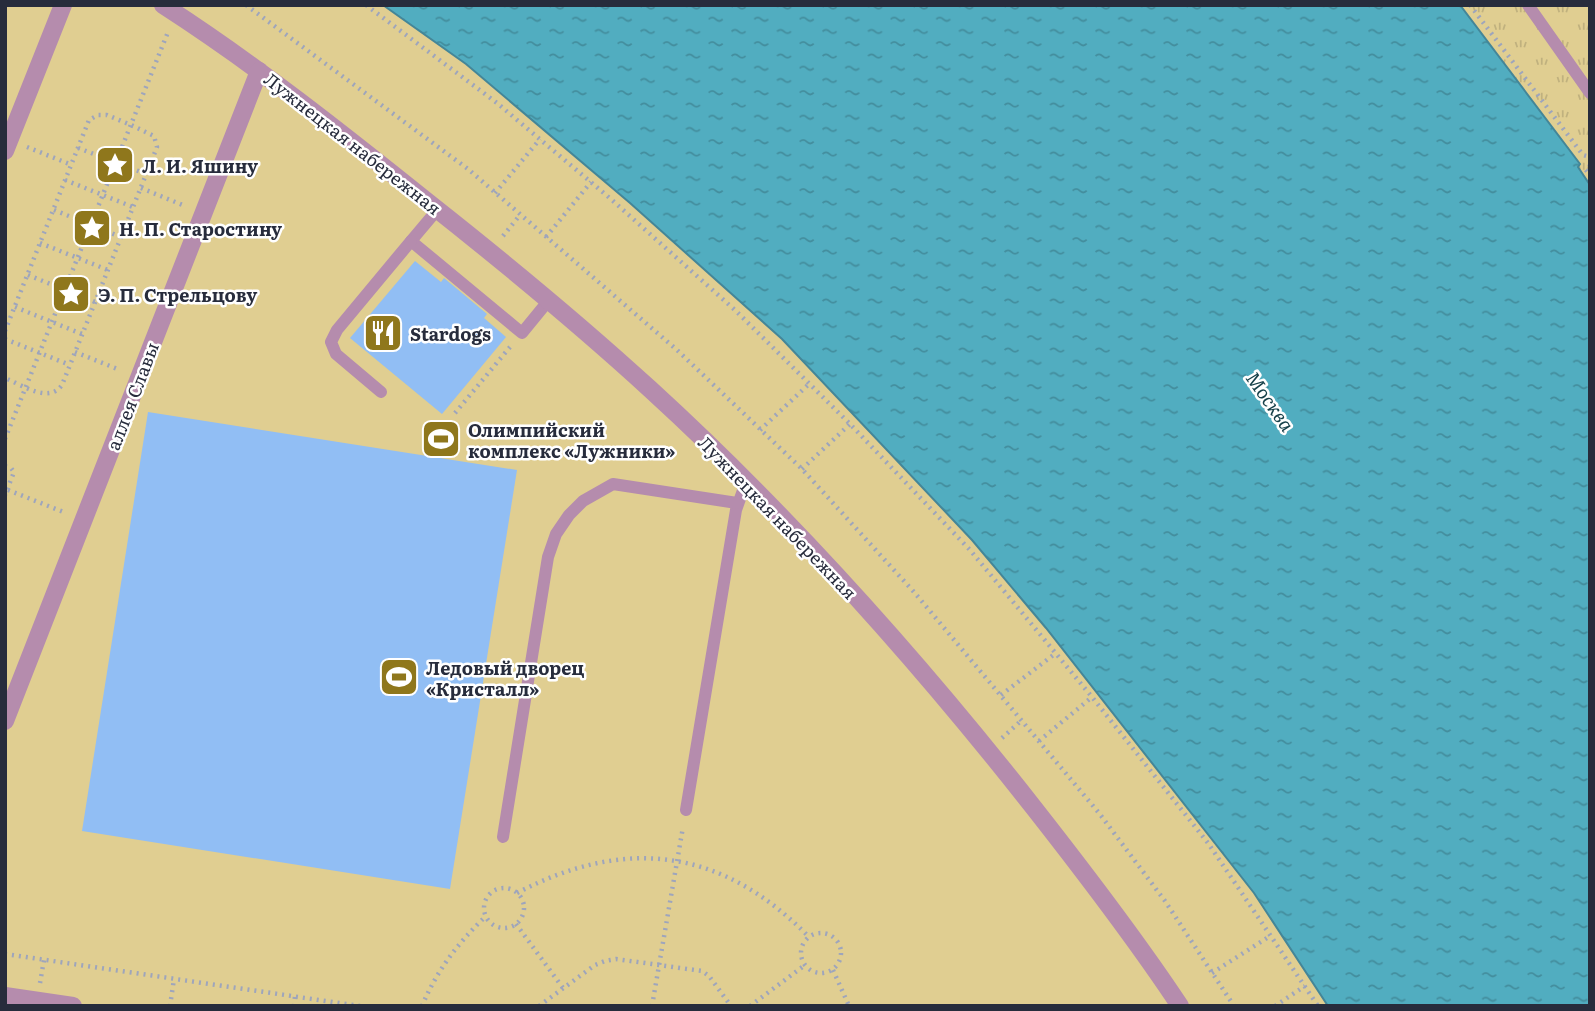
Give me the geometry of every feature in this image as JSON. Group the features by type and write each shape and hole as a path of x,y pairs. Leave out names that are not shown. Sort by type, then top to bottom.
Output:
{"street":[{"path":"7,146 62,5"},
{"name":"Лужнецкая набережная","path":"163,5 322,117 491,251 651,389 746,482 882,625 988,750 1093,884 1180,1006"},
{"name":"аллея Славы","path":"5,721 259,71"},
{"path":"5,996 72,1006"}],"lane":[{"path":"1528,5 1590,93"},
{"path":"380,392 335,354 331,342 337,330 438,209"},
{"path":"411,241 522,333 549,300"},
{"path":"686,810 737,503 746,482"},
{"path":"503,837 548,557 556,534 569,515 583,501 612,484 737,503"}],"path":[{"path":"366,5 497,103 591,182 736,311 850,424 970,550 1208,843 1318,1006"},
{"path":"1470,5 1583,155 1590,157"},
{"path":"5,439 170,25"},
{"path":"5,378 46,394 55,393 62,385 157,147 156,139 150,132 107,115 89,120 6,327"},
{"path":"495,193 540,139"},
{"path":"7,146 72,165"},
{"path":"78,148 146,174"},
{"path":"1590,166 1586,169 1590,175"},
{"path":"65,180 133,207"},
{"path":"546,237 591,182"},
{"path":"141,188 203,213"},
{"path":"54,210 121,237"},
{"path":"491,251 520,215"},
{"path":"40,243 108,270"},
{"path":"28,275 95,302"},
{"path":"15,307 82,334"},
{"path":"455,413 522,333"},
{"path":"5,339 70,365"},
{"path":"75,352 139,378"},
{"path":"760,430 809,384"},
{"path":"802,469 850,424"},
{"path":"5,466 13,472 6,492 83,520"},
{"path":"1002,695 1056,653"},
{"path":"1039,741 1092,697"},
{"path":"652,1006 686,810"},
{"path":"517,892 546,877 611,859 677,861 707,869 754,891 788,915 809,937"},
{"path":"503,888 517,892 523,901 524,911 516,924 502,928 492,924 486,916 485,902 494,891 503,888"},
{"path":"422,1006 430,986 446,961 464,937 486,916"},
{"path":"516,924 563,988"},
{"path":"825,934 837,942 841,957 833,970 818,973 805,965 801,957 802,948 809,937 825,934"},
{"path":"1212,973 1270,936"},
{"path":"5,954 360,1006"},
{"path":"539,1006 595,965 616,959 705,972 732,1006"},
{"path":"750,1006 805,965"},
{"path":"833,970 849,1006"},
{"path":"170,1006 174,979"},
{"path":"1275,1006 1305,986"},
{"path":"294,1006 295,996"}],"green space":[{"name":"Олимпийский комплекс «Лужники»","path":"5,5 383,5 466,64 630,203 782,339 972,540 1046,628 1254,893 1328,1006 5,1006"},
{"path":"1460,5 1590,5 1590,185 1578,167 1580,164"}],"water":[{"name":"Москва","path":"383,5 1460,5 1580,164 1578,167 1590,185 1590,1006 1328,1006 1254,893 1046,628 972,540 782,339 630,203 466,64"}],"building":[{"path":"415,261 441,282 444,278 487,314 484,318 506,337 442,414 350,338"},
{"path":"148,412 517,470 450,889 82,831"}],"place":[{"name":"Л. И. Яшину","path":"115,165"},
{"name":"Н. П. Старостину","path":"92,228"},
{"name":"Э. П. Стрельцову","path":"71,294"},
{"name":"Stardogs","path":"383,333"},
{"name":"Олимпийский комплекс «Лужники»","path":"441,439"},
{"name":"Ледовый дворец «Кристалл»","path":"399,677"}]}
